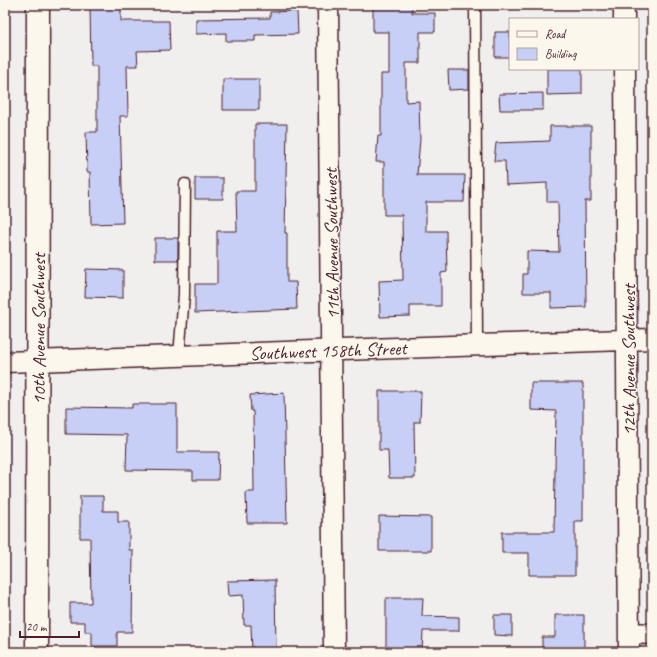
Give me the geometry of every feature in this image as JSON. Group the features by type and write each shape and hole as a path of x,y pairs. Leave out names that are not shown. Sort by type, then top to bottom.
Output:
{"street":[{"name":"10th Avenue Southwest","path":"36,652 38,5"},
{"name":"11th Avenue Southwest","path":"328,5 334,652"},
{"path":"624,5 624,18"},
{"name":"12th Avenue Southwest","path":"625,70 629,643"},
{"name":"Southwest 158th Street","path":"5,362 652,339"},
{"path":"629,643 652,634"}],"lane":[{"path":"475,5 477,345"},
{"path":"179,356 184,295 185,184"}],"building":[{"path":"90,5 121,5 121,21 169,21 170,50 137,51 138,66 127,66 128,116 120,116 123,223 91,224 90,172 87,172 86,132 97,132 97,66 91,66"},
{"path":"373,5 412,5 412,13 435,13 435,32 420,32 420,63 406,63 406,102 419,101 420,139 417,175 465,175 464,202 426,202 426,231 446,231 447,272 441,273 441,306 410,306 410,316 380,317 379,281 403,280 402,215 384,215 384,162 376,162 378,136 381,136 381,74 389,74 389,32 373,32"},
{"path":"297,11 298,34 255,35 255,41 226,41 226,33 196,34 196,19 270,18 270,12"},
{"path":"495,32 509,32 509,57 495,57"},
{"path":"448,70 469,70 469,89 449,90"},
{"path":"547,70 582,70 582,94 547,95"},
{"path":"223,79 259,79 259,110 223,110"},
{"path":"543,93 543,110 500,110 499,94"},
{"path":"255,124 287,124 285,233 287,233 287,282 296,282 297,309 195,313 195,284 217,284 217,231 237,231 236,191 255,191"},
{"path":"550,126 591,126 591,201 585,201 586,307 551,308 551,293 523,293 523,274 527,274 527,251 559,252 558,202 547,202 547,183 506,185 505,161 494,161 496,143 550,141"},
{"path":"195,178 223,178 223,199 195,199"},
{"path":"155,238 178,238 178,260 155,260"},
{"path":"86,269 123,270 123,298 85,297"},
{"path":"531,383 583,383 583,521 575,521 575,575 529,575 529,553 502,553 502,532 554,532 556,411 531,410"},
{"path":"379,391 421,391 420,422 414,422 415,478 389,478 388,450 379,450"},
{"path":"284,393 287,523 247,523 246,492 254,492 253,411 251,411 250,395"},
{"path":"132,404 177,404 177,452 219,452 218,480 193,480 193,471 126,470 127,435 66,434 66,407 132,408"},
{"path":"80,496 103,496 103,511 118,511 118,522 129,522 129,550 133,550 132,632 117,632 117,646 92,646 92,632 85,632 85,622 70,622 70,603 91,603 90,538 80,538"},
{"path":"379,516 431,517 431,551 379,551"},
{"path":"275,580 276,652 252,652 251,625 244,625 243,595 228,596 227,581"},
{"path":"386,598 423,598 422,616 459,617 459,631 423,631 422,652 386,652"},
{"path":"494,615 512,615 512,636 494,635"},
{"path":"555,615 584,615 584,652 542,652 542,637 555,637"}]}
